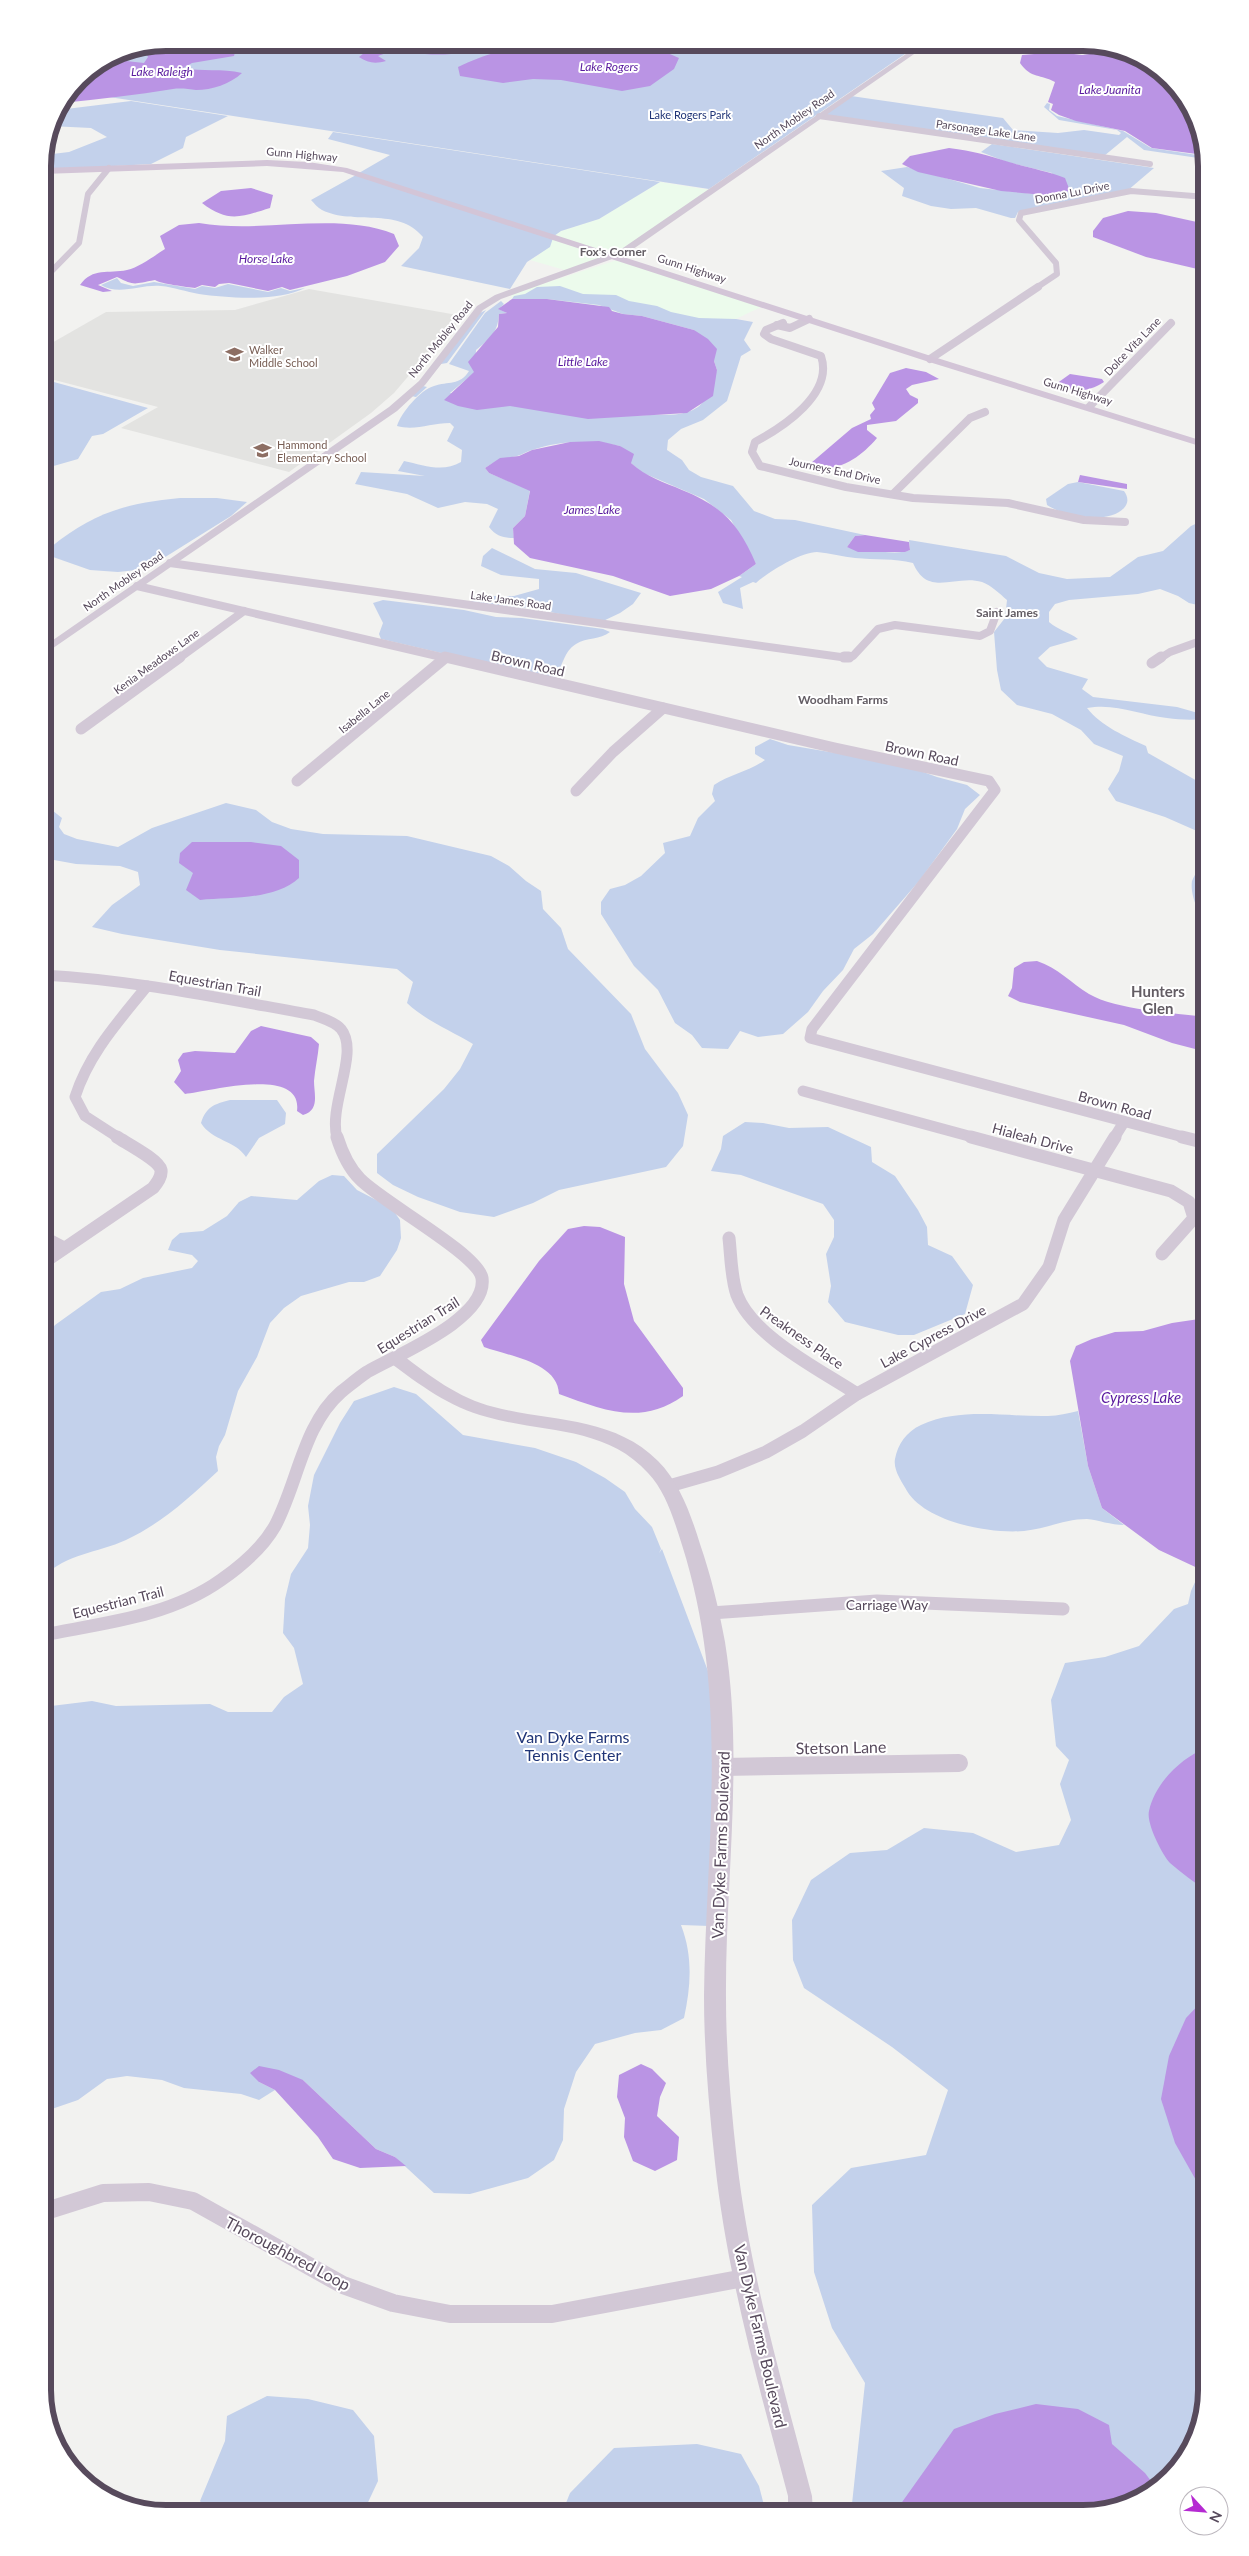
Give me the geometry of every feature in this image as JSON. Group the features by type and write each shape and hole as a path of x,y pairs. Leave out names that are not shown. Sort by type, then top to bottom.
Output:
{"main road":[{"name":"Gunn Highway","path":"51,171 267,163 329,167 1198,442"}],"street":[{"name":"North Mobley Road","path":"51,646 393,409 422,383 480,308 498,297 615,257 914,51"},
{"name":"Parsonage Lake Lane","path":"820,116 1150,164"},
{"path":"51,272 79,243 88,194 109,168"},
{"name":"Donna Lu Drive","path":"930,359 1057,274 1056,263 1018,220 1021,213 1131,191 1198,194"},
{"name":"Journeys End Drive","path":"805,318 795,328 783,328 782,324 766,330 764,334 771,339 821,356 824,360 823,372 816,390 801,410 789,422 755,442 752,452 760,466 846,487 894,493 932,501 1008,503 1084,520 1125,522"},
{"name":"Dolce Vita Lane","path":"1088,407 1171,323"},
{"path":"894,493 970,418 984,412"},
{"name":"Lake James Road","path":"170,563 848,658 883,626 980,636 990,631 997,612"},
{"name":"Brown Road","path":"137,586 444,658 989,781 995,790 812,1029 810,1038 1198,1141"},
{"name":"Kenia Meadows Lane","path":"81,728 244,611"},
{"path":"1152,663 1170,652 1198,643"},
{"name":"Isabella Lane","path":"297,781 444,658"},
{"path":"576,791 613,752 663,708"},
{"name":"Equestrian Trail","path":"51,975 86,976 147,986 314,1015 332,1022 344,1032 348,1047 334,1121 342,1155 354,1173 372,1189 470,1259 482,1280 480,1297 468,1313 395,1358 360,1376 331,1401 320,1419 273,1528 249,1557 218,1582 183,1601 143,1614 51,1633"},
{"name":"Equestrian Trail","path":"51,1257 153,1188 161,1176 161,1168 156,1162 84,1116 75,1097 78,1084 101,1045 147,986"},
{"name":"Hialeah Drive","path":"804,1091 1171,1191 1189,1202 1194,1218 1162,1254"},
{"name":"Lake Cypress Drive","path":"670,1486 718,1472 766,1452 803,1432 857,1394 1023,1304 1049,1266 1064,1220 1124,1122"},
{"name":"Preakness Place","path":"729,1238 737,1296 747,1316 762,1330 857,1394"},
{"path":"51,1241 64,1248"},
{"name":"Van Dyke Farms Boulevard","path":"395,1358 430,1384 468,1405 507,1416 571,1424 610,1437 646,1459 670,1486 694,1549 711,1613 722,1690 723,1767 715,2002 726,2164 744,2278 800,2496 801,2505"},
{"name":"Carriage Way","path":"711,1613 876,1601 1062,1609"},
{"name":"Stetson Lane","path":"723,1767 959,1763"},
{"name":"Thoroughbred Loop","path":"51,2209 103,2193 149,2192 193,2201 343,2285 393,2302 450,2314 552,2314 744,2278"}],"shaded area":[{"path":"660,182 710,190 614,255 554,236 561,231 599,219"},
{"path":"553,238 610,257 568,271 530,260 539,255"},
{"path":"617,260 763,306 719,327 512,299 511,294"},
{"name":"Walker Middle School","path":"309,289 463,316 394,393 371,413 289,472 121,428 158,407 51,379 51,343 106,312 235,310"}],"green space":[{"name":"Lake Rogers Park","path":"158,51 909,51 709,189 78,92 90,80 115,63 129,57"},
{"path":"851,96 1003,118 1013,130 1058,133 1084,130 1119,135 1121,133 1117,130 1059,120 1044,107 1047,103 1050,104 1049,110 1057,116 1123,131 1151,148 1198,155 1198,158 1144,150 1127,137 1104,156 823,116"},
{"path":"131,101 228,116 186,137 183,148 151,164 51,170 52,154 69,152 107,137 91,128 58,126 67,109"},
{"path":"333,132 660,182 599,219 561,231 554,236 359,173 390,155 328,139"},
{"path":"992,144 1154,168 1127,191 1018,212 1015,218 976,208 951,209 931,206 902,196 904,188 881,171 907,167 980,188 1044,195 1058,194 1052,173 1007,162 981,152"},
{"path":"356,175 553,238 550,247 527,262 510,289 401,266 419,248 423,237 413,228 401,222 388,219 348,217 334,214 321,209 311,200"},
{"path":"117,278 121,283 133,286 154,282 195,289 202,286 215,288 228,284 268,292 281,288 290,291 305,288 281,295 238,298 199,294 161,286 115,290 101,285"},
{"path":"560,286 583,294 616,295 629,301 657,306 671,312 699,318 736,319 753,322 744,340 751,350 741,356 727,401 703,420 681,429 668,440 667,450 682,460 689,470 701,477 733,486 754,511 775,519 795,520 865,535 855,536 847,547 880,552 904,552 910,550 909,540 1006,556 1039,573 1067,579 1110,577 1138,557 1163,551 1191,526 1198,523 1198,605 1189,603 1178,596 1160,589 1138,594 1069,600 1055,604 1049,612 1049,622 1078,639 1050,647 1038,658 1047,667 1088,679 1082,689 1093,697 1177,707 1198,713 1198,719 1182,719 1157,717 1118,708 1087,708 1107,726 1146,746 1148,753 1198,781 1198,831 1165,817 1116,801 1108,789 1119,771 1123,756 1094,744 1081,730 1052,714 1017,705 1001,690 997,670 994,632 1005,618 1007,600 985,583 972,580 934,582 926,580 919,574 913,563 906,561 862,559 817,552 802,555 776,568 756,583 753,582 740,588 743,609 723,603 718,592 742,577 739,576 756,564 731,520 704,499 641,472 631,463 620,446 609,444 576,442 553,444 501,460 485,468 489,473 530,490 525,516 513,528 514,538 500,536 489,527 498,509 487,504 465,502 438,508 407,494 355,484 361,472 425,476 398,471 404,461 440,468 461,462 462,450 447,441 454,427 450,423 410,428 397,426 407,409 423,392 434,386 458,381 465,376 469,371 449,364 485,313 501,301 504,304 499,309 507,313 499,314 497,326 492,335 476,350 475,372 450,393 524,408 574,414 625,416 675,414 687,412 701,404 707,395 717,370 714,361 694,330 642,316 623,314 599,305 547,299 512,299 514,296 525,294 537,287"},
{"path":"486,310 447,363 441,364 423,386 427,387 416,397 411,396 480,313"},
{"path":"51,381 148,408 103,434 92,436 78,459 51,467"},
{"path":"1078,482 1124,491 1127,497 1127,504 1117,513 1097,517 1074,515 1047,505 1046,499 1068,484"},
{"path":"180,498 217,498 247,502 231,516 146,569 118,572 90,570 53,557 51,547 66,535 96,518 143,503"},
{"path":"492,548 535,569 576,573 641,593 633,604 601,622 529,608 471,603 473,596 514,596 539,589 539,579 501,575 481,566 483,556"},
{"path":"383,600 464,610 496,617 522,618 603,629 610,632 606,635 585,640 572,647 555,677 540,676 381,639 379,634 383,623 373,603"},
{"path":"770,739 788,745 901,764 967,785 980,795 965,809 957,829 920,880 873,934 854,949 843,970 823,991 808,1012 783,1034 758,1037 740,1031 728,1049 702,1048 692,1035 675,1023 658,990 634,966 601,914 601,902 610,889 625,885 641,876 665,853 663,843 690,836 698,818 715,801 712,794 714,785 765,760 755,754 755,747"},
{"path":"226,803 256,810 272,822 291,829 323,834 407,836 491,856 509,866 541,891 543,909 561,928 568,949 631,1014 645,1049 678,1093 688,1115 683,1146 666,1167 559,1190 533,1203 494,1217 460,1212 418,1197 393,1185 377,1173 377,1154 444,1089 460,1069 473,1044 430,1020 407,1003 413,982 397,969 220,950 122,934 92,927 112,905 140,885 138,872 120,866 76,864 51,859 51,809 62,818 59,827 64,834 77,839 118,847 152,828"},
{"path":"1198,870 1198,909 1193,897 1192,880"},
{"path":"230,1100 277,1100 286,1113 285,1124 259,1138 246,1157 236,1147 211,1134 201,1123 205,1113 211,1107"},
{"path":"745,1122 789,1128 828,1127 871,1147 872,1162 895,1176 918,1210 927,1227 928,1245 952,1256 973,1285 965,1314 914,1335 898,1335 845,1322 828,1302 831,1286 826,1254 834,1237 834,1220 823,1204 741,1175 711,1171 721,1149 723,1136"},
{"path":"332,1175 344,1176 357,1190 393,1210 400,1220 401,1238 397,1250 380,1276 364,1282 349,1282 301,1296 284,1308 270,1323 257,1357 238,1391 225,1435 216,1457 218,1471 186,1500 151,1526 126,1540 82,1555 51,1570 51,1331 55,1325 101,1292 120,1289 143,1278 192,1268 198,1261 192,1255 168,1250 172,1240 180,1233 203,1231 227,1216 239,1202 251,1196 297,1200 319,1181"},
{"name":"Van Dyke Farms Tennis Center","path":"394,1387 416,1394 463,1435 535,1448 576,1462 625,1492 635,1509 652,1527 661,1549 659,1553 662,1549 717,1695 710,1926 681,1925 688,1948 690,1971 684,2018 661,2030 635,2033 595,2044 576,2072 564,2109 563,2140 554,2160 528,2178 470,2194 434,2193 395,2157 376,2149 303,2080 259,2082 275,2090 259,2100 241,2094 184,2088 162,2080 127,2076 107,2079 78,2100 51,2109 51,1706 92,1701 116,1706 210,1704 228,1712 272,1712 284,1697 303,1684 294,1648 283,1633 285,1599 291,1574 308,1548 310,1525 308,1506 314,1475 340,1423 354,1401"},
{"path":"1078,1411 1088,1466 1102,1508 1124,1525 1087,1519 1024,1531 977,1528 960,1524 928,1511 916,1502 907,1491 897,1472 895,1459 898,1448 904,1439 911,1431 936,1419 984,1414 1052,1416"},
{"path":"1198,1575 1198,2398 1192,2427 1178,2454 1159,2476 1127,2496 1105,2503 1091,2505 852,2505 865,2383 832,2328 814,2272 812,2205 851,2168 926,2155 948,2090 892,2047 804,1988 793,1960 792,1920 811,1880 850,1853 887,1850 924,1828 973,1833 1016,1852 1059,1845 1071,1820 1060,1784 1069,1760 1056,1746 1051,1700 1065,1663 1105,1657 1139,1646 1174,1609 1188,1604"},
{"path":"267,2396 308,2399 353,2410 374,2436 378,2481 367,2505 203,2505 200,2501 225,2441 227,2416"},
{"path":"697,2444 741,2454 759,2486 764,2505 565,2505 570,2493 614,2448"}],"water":[{"name":"Lake Raleigh","path":"158,51 235,51 234,56 192,63 183,68 242,73 220,86 208,89 176,89 71,102 90,80 115,63 121,60 144,63 148,57 146,53"},
{"path":"358,51 466,51 433,55 401,52 390,53 378,56 386,61 375,63 359,57 364,53"},
{"name":"Lake Rogers","path":"506,51 663,51 679,58 674,69 650,86 622,91 561,80 533,79 503,83 460,76 458,67 493,53"},
{"name":"Lake Juanita","path":"1058,52 1082,55 1101,52 1120,57 1153,75 1174,96 1182,109 1192,129 1197,154 1152,148 1125,131 1076,121 1059,115 1051,110 1053,104 1048,102 1055,82 1028,72 1020,63 1022,55"},
{"path":"949,148 966,150 1065,178 1070,191 1044,195 1001,191 918,172 902,164 910,156"},
{"path":"251,188 273,195 270,208 243,216 227,216 202,203 221,191"},
{"path":"1128,211 1156,213 1198,222 1198,269 1146,257 1093,237 1093,231 1103,218"},
{"name":"Horse Lake","path":"199,223 223,226 348,224 372,227 394,234 399,246 385,262 347,276 290,290 282,287 268,291 229,283 219,284 215,287 202,285 195,288 155,280 131,283 117,277 98,285 112,291 103,292 80,285 85,279 96,273 127,270 142,264 165,249 160,236 179,225"},
{"name":"Little Lake","path":"512,299 547,299 609,307 612,311 623,314 642,316 694,330 708,339 717,349 714,361 717,370 713,396 687,413 588,419 510,406 477,410 458,406 444,400 474,372 468,362 498,327 499,314 507,313 498,309"},
{"path":"906,368 926,372 939,379 912,385 906,389 910,395 918,399 918,403 896,421 867,425 867,430 877,438 856,458 830,468 811,467 811,463 852,428 871,419 870,415 875,409 872,403 890,373"},
{"path":"1070,374 1102,379 1104,382 1086,390 1068,389 1056,384"},
{"name":"James Lake","path":"599,441 620,446 634,454 631,463 643,472 696,496 719,510 736,527 756,564 739,576 711,589 670,596 613,576 530,558 514,544 513,528 525,516 530,491 489,473 485,468 500,458 519,456 532,450 570,442"},
{"path":"1080,475 1127,484 1127,489 1078,482"},
{"path":"865,535 909,542 910,550 905,552 858,552 847,547 855,536"},
{"path":"192,842 251,842 281,846 299,860 299,878 289,885 266,894 239,898 200,900 186,890 193,873 179,863 180,853"},
{"path":"1037,961 1045,964 1089,994 1114,1004 1198,1016 1198,1050 1172,1043 1124,1025 1020,1002 1008,996 1012,988 1014,968 1024,962"},
{"path":"261,1026 311,1037 319,1044 314,1081 315,1101 308,1113 303,1115 297,1111 295,1097 285,1089 270,1085 232,1086 185,1094 174,1082 181,1071 178,1060 183,1053 195,1051 235,1053 251,1031"},
{"path":"584,1226 600,1227 625,1237 624,1284 634,1321 683,1388 683,1396 667,1405 652,1411 637,1413 606,1410 559,1394 556,1383 550,1374 541,1367 518,1357 484,1347 481,1340 539,1261 568,1229"},
{"name":"Cypress Lake","path":"1198,1319 1198,1568 1159,1550 1102,1508 1088,1466 1070,1361 1076,1346 1092,1339 1115,1332 1143,1331 1172,1323"},
{"path":"1197,1752 1198,1885 1174,1867 1167,1859 1155,1838 1149,1816 1152,1801 1163,1781 1187,1758"},
{"path":"1198,2005 1198,2184 1175,2143 1161,2099 1169,2056 1186,2018"},
{"path":"641,2064 652,2069 666,2083 660,2097 657,2116 679,2137 677,2160 655,2171 633,2161 624,2137 625,2118 617,2097 619,2075"},
{"path":"259,2066 279,2070 303,2080 376,2149 395,2157 406,2166 360,2168 333,2159 318,2137 275,2090 259,2082 250,2073"},
{"path":"1036,2404 1078,2409 1109,2425 1112,2444 1145,2473 1151,2482 1127,2496 1091,2505 900,2505 954,2429 995,2414"}],"place":[{"name":"Walker Middle School","path":"235,355"},
{"name":"Hammond Elementary School","path":"263,450"}],"district":[{"name":"Fox's Corner","path":"613,251"},
{"name":"Saint James","path":"1007,612"},
{"name":"Woodham Farms","path":"843,699"},
{"name":"Hunters Glen","path":"1158,1000"}]}
